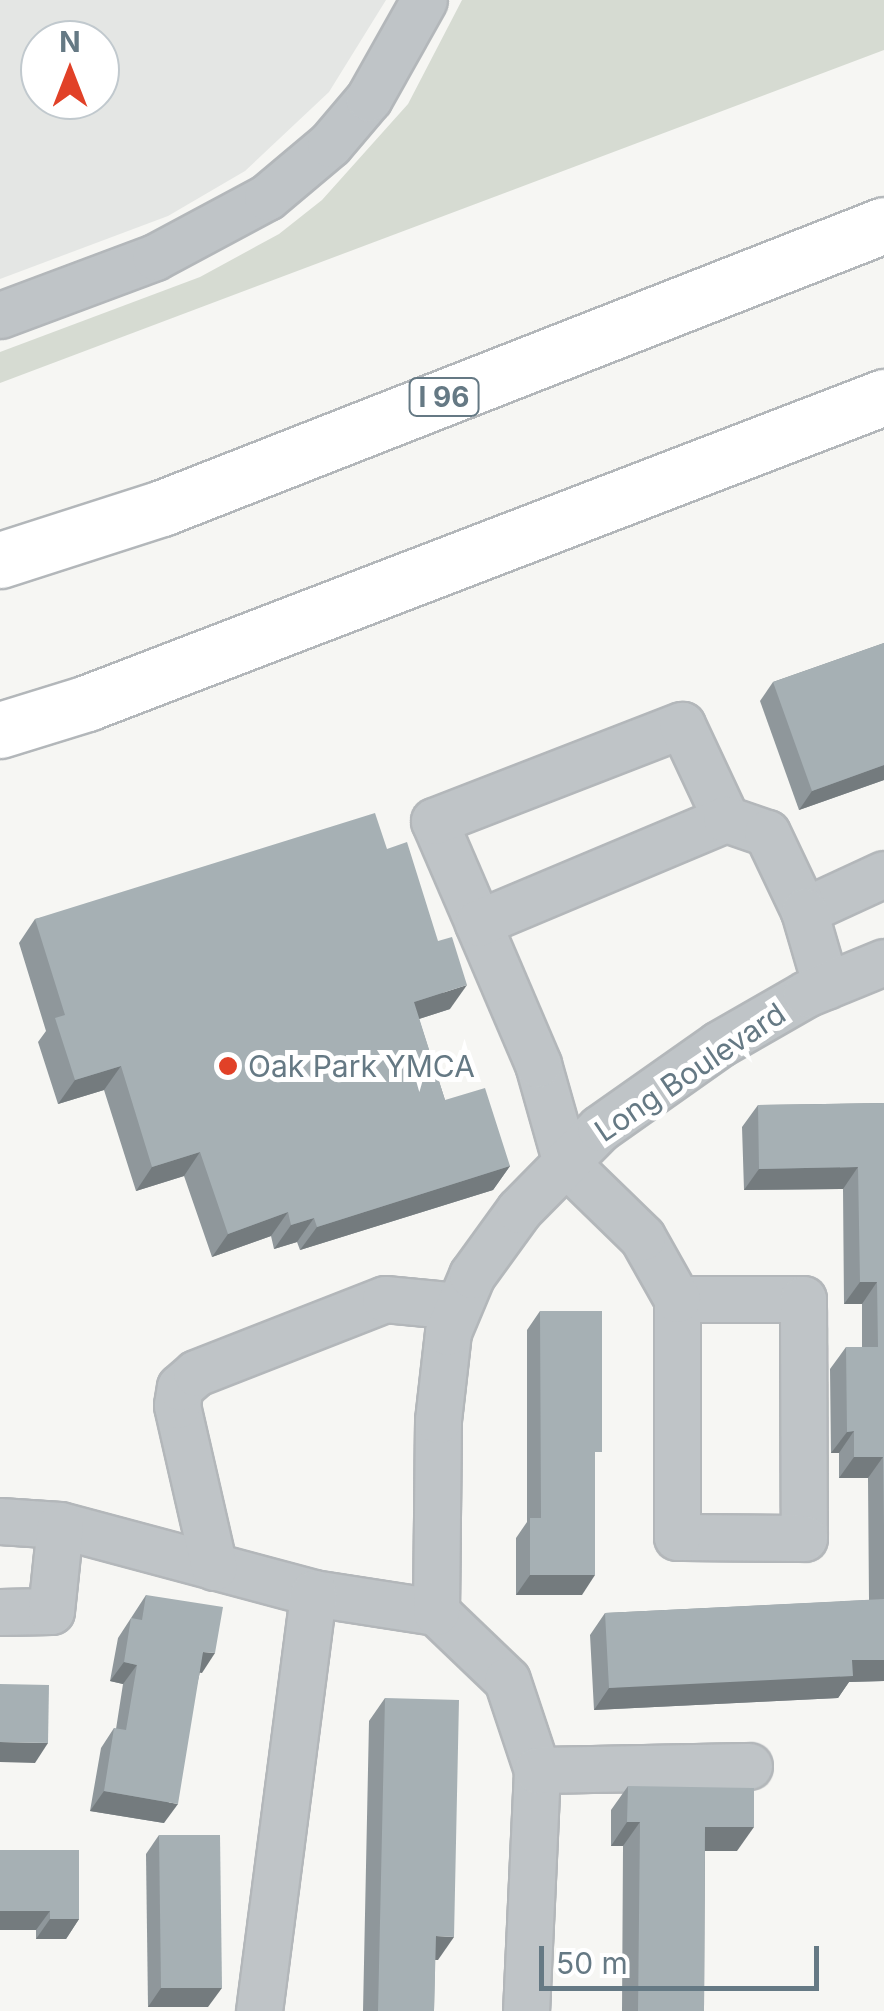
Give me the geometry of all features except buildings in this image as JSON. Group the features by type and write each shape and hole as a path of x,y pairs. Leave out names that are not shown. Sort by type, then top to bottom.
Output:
{"highway":[{"name":"I 96","path":"0,560 162,508 884,225"},
{"path":"0,730 106,696 884,397"}],"street":[{"path":"0,315 155,257 267,197 330,144 370,98 424,0"},
{"path":"678,1299 803,1299 804,1538 678,1536 678,1299 642,1237 566,1163 538,1064 434,821 682,725 726,819"},
{"path":"478,923 726,819 767,833 804,911 826,986"},
{"path":"804,911 884,874"},
{"name":"Long Boulevard","path":"436,1612 438,1420 448,1332 472,1275 519,1210 600,1128 720,1044 826,986 884,962"},
{"path":"214,1566 177,1405 180,1387 196,1373 385,1298 458,1306"},
{"path":"0,1521 60,1525 313,1593 436,1612 507,1680 537,1770 526,2011"},
{"path":"0,1612 52,1612 60,1525"},
{"path":"259,2011 313,1593"},
{"path":"537,1770 749,1766"}],"shaded area":[{"path":"0,0 386,0 329,92 245,171 168,216 0,279"},
{"path":"462,0 884,0 884,50 0,383 0,352 200,277 279,234 322,200 408,104"}],"place":[{"name":"Oak Park YMCA","path":"228,1066"}]}
